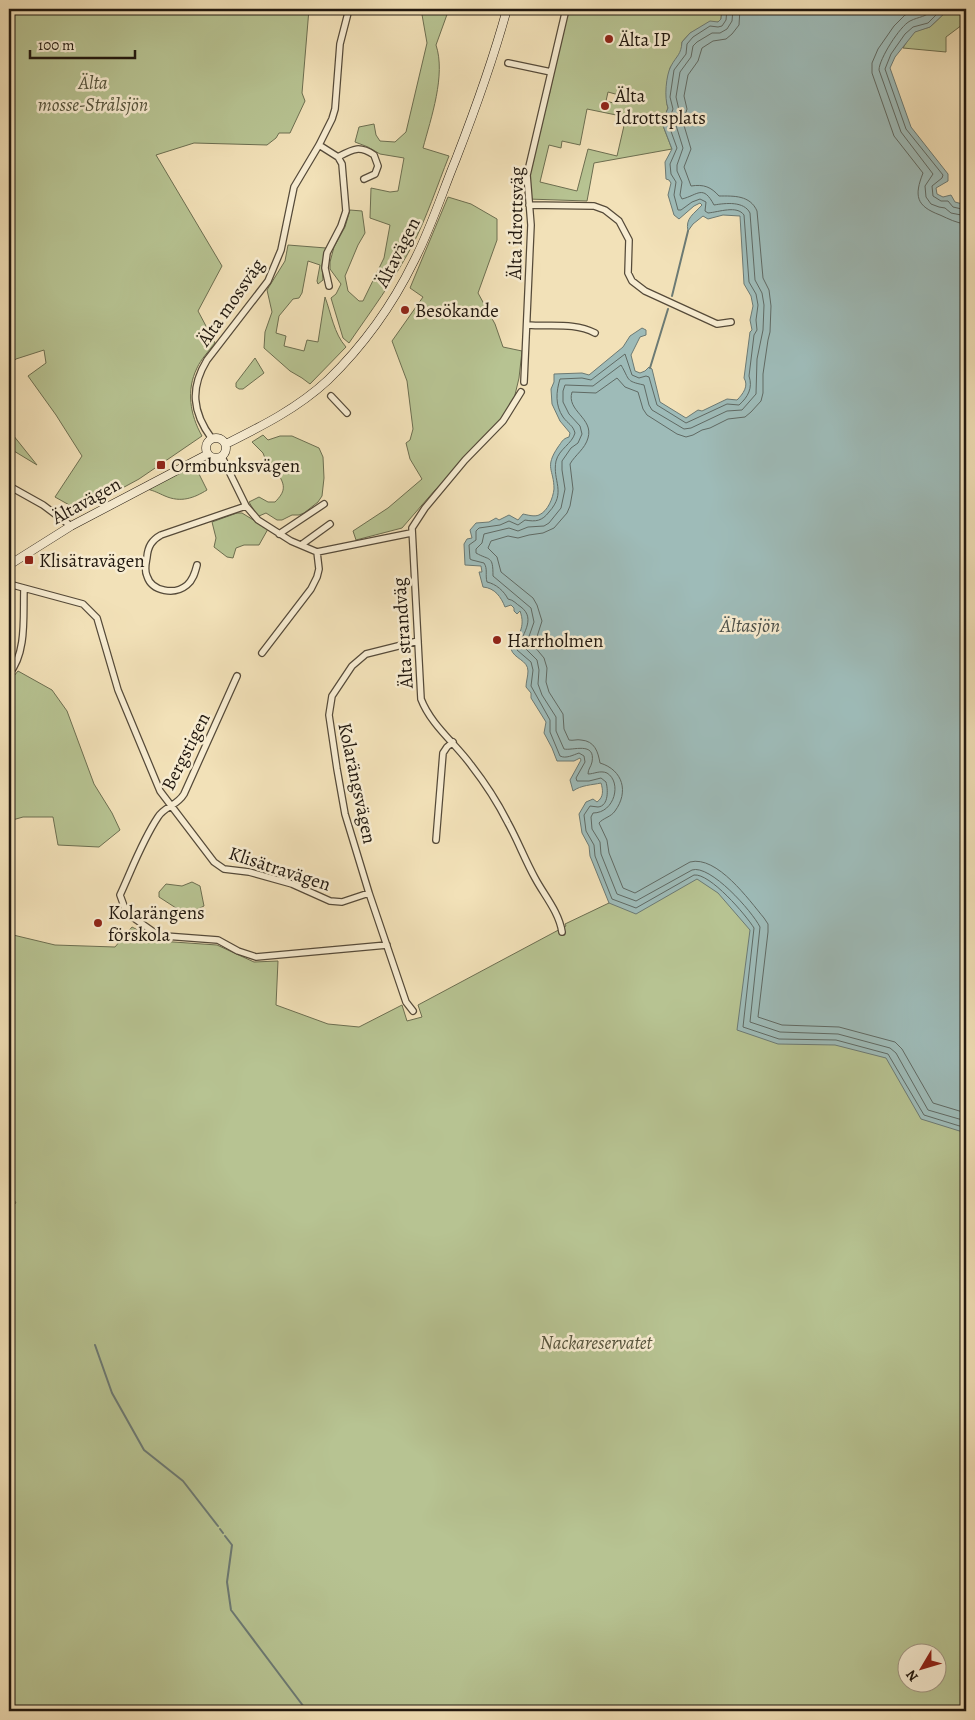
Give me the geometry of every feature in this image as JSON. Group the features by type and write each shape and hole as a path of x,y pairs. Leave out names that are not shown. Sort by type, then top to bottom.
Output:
{"main road":[{"name":"Ältavägen","path":"226,444 284,413 306,398 328,379 357,348 399,289 415,260 446,185 482,90 507,9"},
{"path":"212,438 223,440 226,444 226,452 222,457 214,458 208,454 206,446 212,438"},
{"name":"Ältavägen","path":"9,565 71,526 208,454"}],"street":[{"name":"Älta mossväg","path":"212,438 198,414 195,397 196,383 207,360 271,275 282,250 294,187 319,145 335,109 340,44 349,9"},
{"name":"Älta idrottsväg","path":"524,382 531,225 527,176 566,9"},
{"path":"508,63 551,72"},
{"path":"319,145 338,157 342,164 346,211 341,226 327,252 325,268 329,286"},
{"path":"338,157 352,150 364,148 374,155 378,166 374,174 364,179"},
{"path":"529,204 594,206 605,210 618,221 629,240 628,273 632,281 645,291 718,324 731,322"},
{"path":"528,325 580,327 595,333"},
{"name":"Älta strandväg","path":"521,392 503,421 465,460 418,516 412,528 421,699 433,721 453,742 493,795 534,876 560,921 562,932"},
{"path":"331,396 347,413"},
{"path":"222,457 246,506 258,520 291,541 317,552 411,534"},
{"path":"9,486 43,505 71,526"},
{"path":"279,534 324,504"},
{"path":"197,565 195,574 185,587 170,591 160,589 152,585 146,576 147,550 154,538 246,506"},
{"path":"301,545 330,524"},
{"path":"262,652 311,589 319,569 317,552"},
{"name":"Klisätravägen","path":"9,584 83,604 97,618 118,690 160,791 214,862 224,868 249,872 292,884 330,901 342,902 369,893"},
{"path":"9,674 16,666 21,647 24,589"},
{"name":"Kolarängsvägen","path":"369,893 344,805 329,715 332,696 352,666 366,654 418,641"},
{"name":"Bergstigen","path":"237,676 180,802 160,814 150,830 120,895 124,906 131,916 155,933 165,936 218,940 238,951 256,957 387,945"},
{"path":"436,840 443,753 453,742"},
{"path":"369,893 406,1002 413,1012"}],"green space":[{"name":"Älta mosse-Strålsjön","path":"9,9 309,9 302,93 305,101 290,133 279,133 267,145 194,143 156,155 222,266 198,311 215,343 199,365 191,385 192,411 202,436 139,479 80,511 55,497 82,456 28,376 46,363 44,350 16,359 9,365"},
{"path":"421,9 449,9 436,45 439,57 438,83 423,148 449,156 412,246 390,283 349,343 343,338 331,298 336,294 341,284 330,269 334,247 345,227 350,210 362,211 365,233 345,276 348,291 359,301 363,301 384,258 390,225 370,218 371,188 390,192 398,191 404,158 380,154 355,142 359,127 374,124 376,135 380,141 395,142 406,132 427,43"},
{"name":"Älta Idrottsplats","path":"567,9 722,9 721,19 718,22 690,33 682,42 682,52 670,68 668,108 662,123 672,149 594,163 587,201 528,199 526,182 545,97 549,96","holes":["608,92 619,95 617,104 606,101","587,109 626,117 617,156 588,149 577,191 540,182 549,145 561,148 562,141 580,145"]},
{"path":"949,9 966,9 966,22 946,37 946,52 903,48 915,31 930,27"},
{"path":"448,197 471,204 497,219 497,240 478,293 495,324 503,347 522,351 514,399 494,430 435,490 402,528 356,540 353,531 388,508 422,479 410,459 406,443 410,440 413,429 407,381 392,341 423,297 410,288"},
{"path":"288,245 326,248 322,265 323,280 318,284 320,265 308,261 302,293 299,298 293,299 279,316 276,333 286,336 284,346 304,351 307,340 318,342 325,297 336,330 346,347 310,384 290,371 264,348 265,332 272,312 267,290 285,261"},
{"path":"255,358 264,373 243,389 239,389 236,387 236,383"},
{"name":"Nackareservatet","path":"966,371 966,1711 9,1711 9,1207 16,1203 9,1191 9,934 55,945 115,947 132,927 159,941 217,945 254,962 278,961 276,1005 328,1024 359,1027 402,1005 407,1021 422,1017 418,1005 566,926 565,924 609,903"},
{"path":"9,430 37,465 9,448"},
{"path":"263,435 268,440 280,436 292,436 319,448 323,457 324,478 322,496 318,502 304,513 277,520 266,513 259,516 249,502 259,497 268,502 275,502 283,489 278,474 272,476 263,453 252,442"},
{"path":"194,464 207,490 202,493 187,499 176,499 147,489"},
{"path":"242,513 268,529 259,545 244,545 236,548 233,558 227,557 214,547 216,538 212,522"},
{"path":"18,671 52,690 67,711 94,784 120,830 99,847 58,845 53,817 23,817 9,821 9,682"},
{"path":"192,882 200,886 204,906 194,911 176,908 159,897 159,892 166,884 182,886"}],"water":[{"name":"Ältasjön","path":"722,9 949,9 930,27 915,32 895,57 890,68 911,127 948,174 948,181 936,188 937,194 943,197 951,195 955,202 966,205 966,1133 921,1119 886,1058 835,1045 778,1044 737,1030 750,930 718,893 697,879 636,914 609,903 590,856 589,846 582,833 579,814 586,802 593,799 597,802 601,798 601,783 583,786 573,791 570,780 581,760 580,758 574,761 557,761 544,733 546,722 526,687 528,673 526,664 511,649 522,627 520,611 517,614 511,605 505,607 497,594 491,589 483,587 479,572 482,572 481,566 465,565 464,544 467,539 472,538 470,530 476,523 489,522 496,518 499,520 509,515 518,520 523,514 537,516 545,511 549,504 554,489 551,460 558,447 563,440 569,437 570,433 560,421 552,404 551,389 554,382 554,374 582,373 589,375 623,347 630,336 642,328 646,330 646,335 640,337 631,355 635,371 640,373 649,367 652,369 660,402 686,418 698,410 702,411 727,399 737,400 745,390 744,378 750,332 752,330 750,320 753,306 751,296 744,284 740,216 723,215 708,219 703,216 688,231 689,219 702,205 700,203 694,206 679,219 674,215 668,195 671,183 666,179 665,162 672,149 662,123 668,108 666,93 668,75 671,66 680,52 682,42 690,33 710,21 718,22 721,19"}],"waterway":[{"path":"672,296 688,231"},
{"path":"650,368 668,309"},
{"path":"95,1345 112,1393 144,1450 183,1481 218,1526"},
{"path":"220,1529 223,1533"},
{"path":"225,1536 232,1545 227,1582 231,1610 307,1711"}],"place":[{"name":"Älta IP","path":"609,39"},
{"name":"Älta Idrottsplats","path":"605,106"},
{"name":"Besökande","path":"405,310"},
{"name":"Ormbunksvägen","path":"161,465"},
{"name":"Klisätravägen","path":"29,560"},
{"name":"Harrholmen","path":"497,640"},
{"name":"Kolarängens förskola","path":"98,923"}]}
